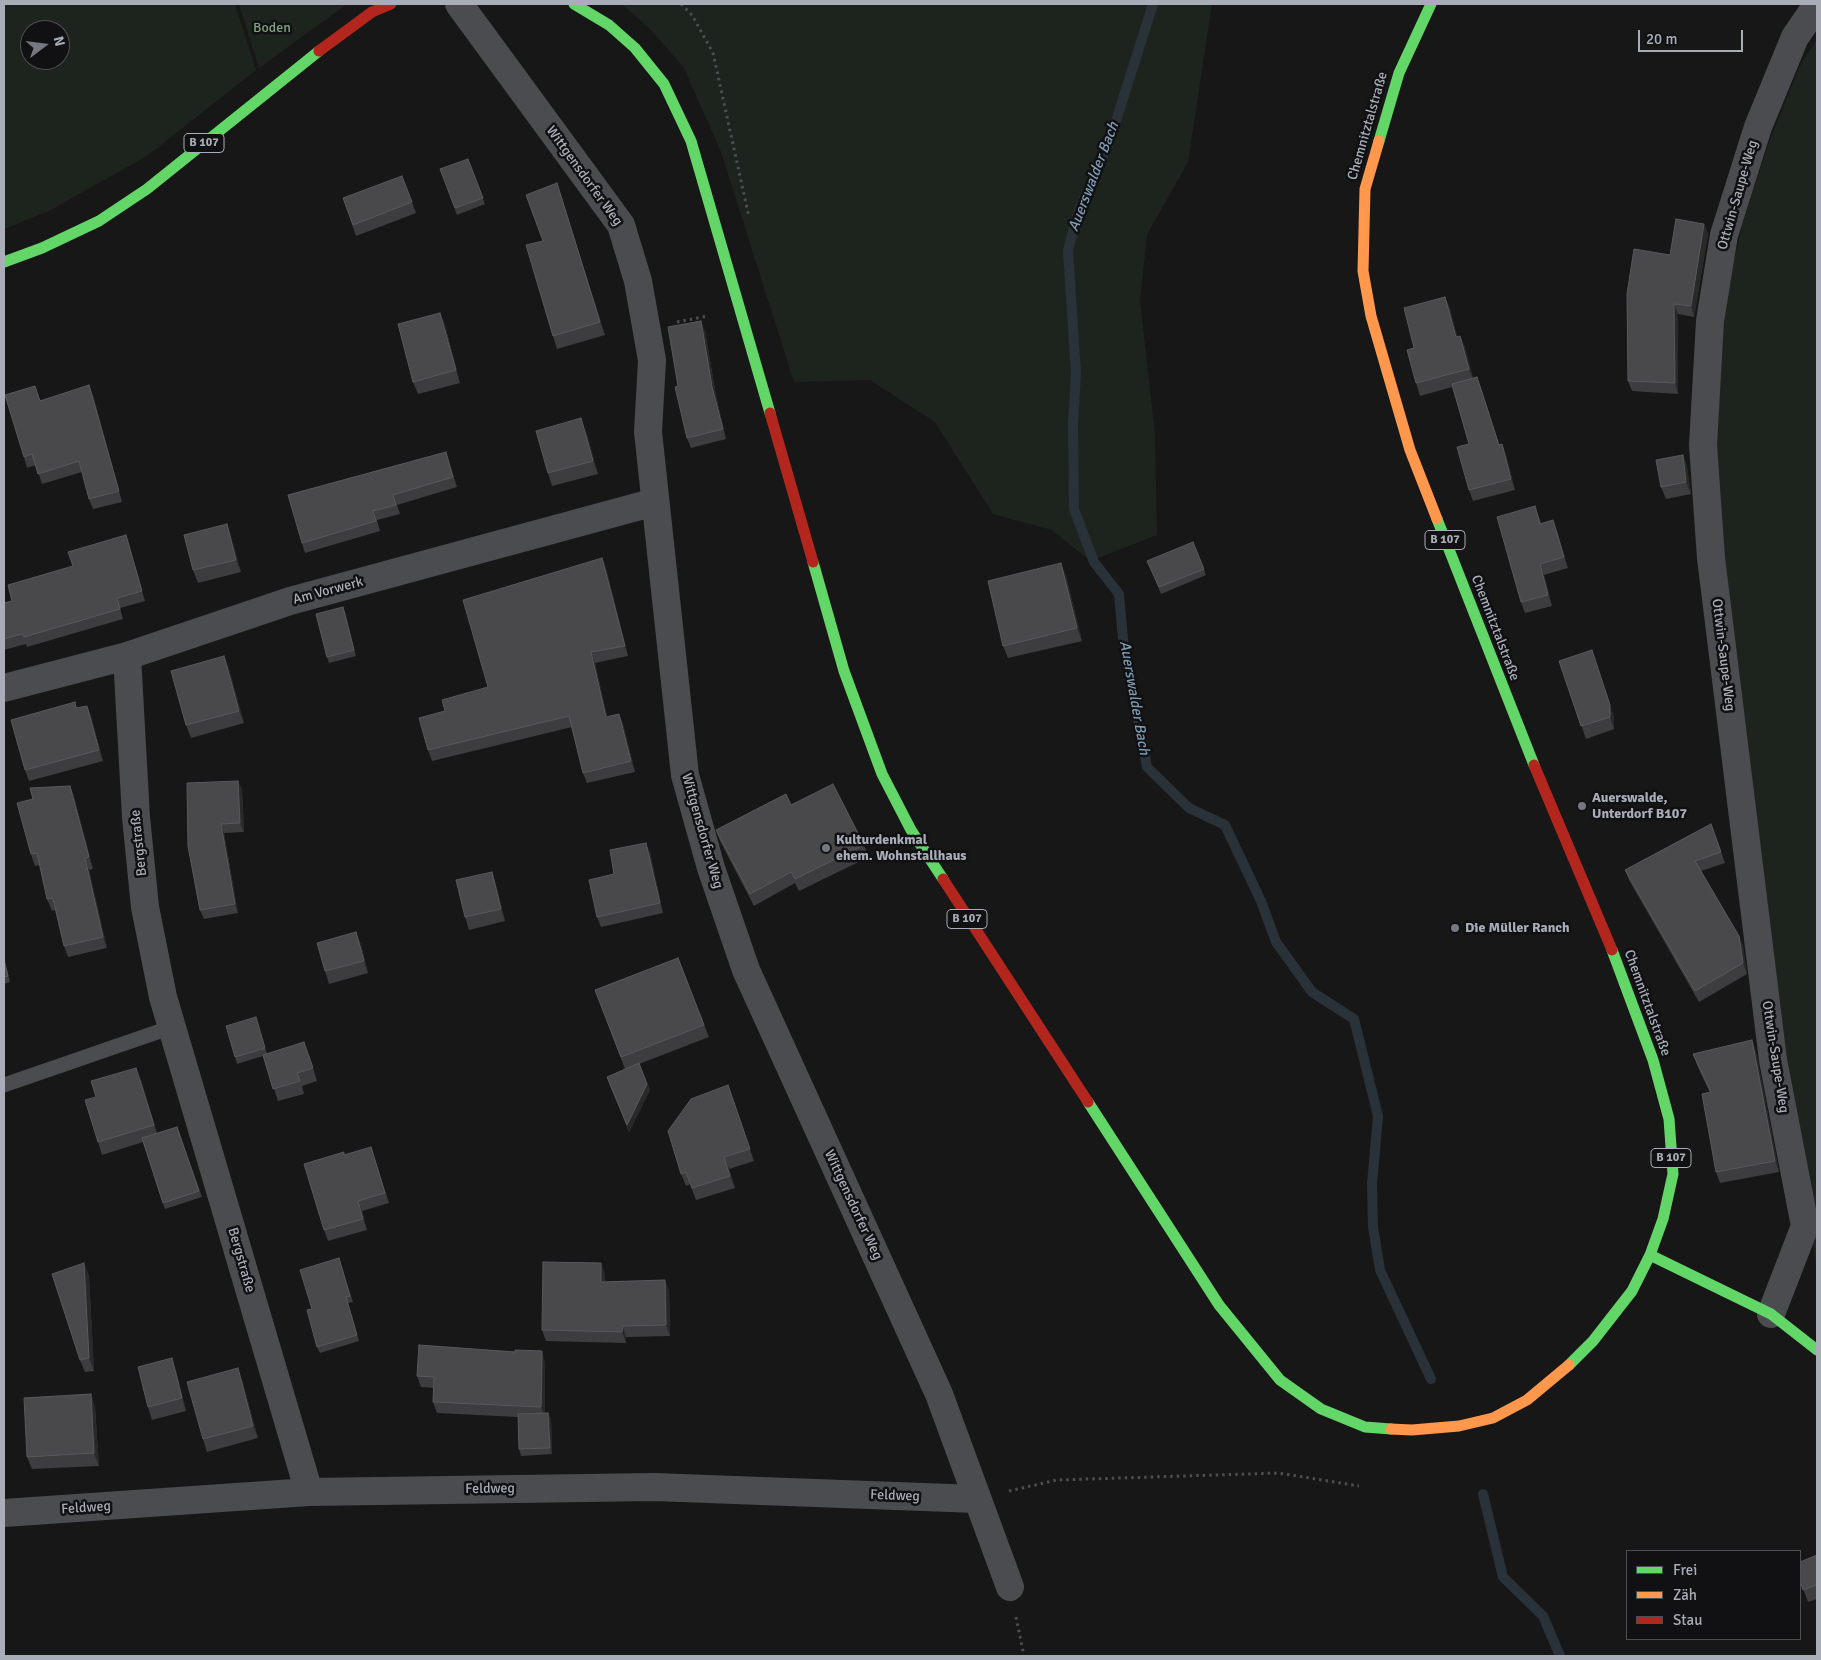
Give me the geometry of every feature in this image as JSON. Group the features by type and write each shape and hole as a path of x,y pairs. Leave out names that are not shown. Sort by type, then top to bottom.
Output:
{"main road":[{"name":"B 107","path":"4,262 42,248 99,221 147,190 337,36 372,12 391,4"},
{"name":"B 107","path":"574,4 609,25 635,48 664,84 691,141 844,671 882,774 910,830 1219,1305 1280,1380 1321,1409 1365,1427 1412,1430 1459,1426 1493,1418 1533,1394 1560,1373 1593,1341 1632,1291 1650,1255"},
{"name":"Chemnitztalstraße","path":"1431,4 1399,73 1365,189 1363,271 1369,307 1414,459 1496,675 1580,880 1621,969 1653,1060 1669,1118 1673,1174 1663,1219 1650,1255"},
{"path":"1650,1255 1771,1314 1817,1350"}],"street":[{"name":"Wittgensdorfer Weg","path":"459,4 621,225 638,281 652,360 648,432 685,775 710,868 746,970 939,1394 1010,1587"},
{"name":"Ottwin-Saupe-Weg","path":"1771,1314 1805,1226 1773,1060 1711,558 1703,445 1710,321 1724,235 1758,127 1795,37 1817,5"},
{"name":"Am Vorwerk","path":"4,688 127,656 290,601 655,502"},
{"name":"Bergstraße","path":"127,656 136,817 145,907 163,997 309,1492"},
{"name":"Feldweg","path":"4,1513 309,1492 654,1486 977,1499"}],"lane":[{"path":"4,1085 172,1027"}],"path":[{"path":"681,4 692,15 713,53 749,219"},
{"path":"671,324 713,315"},
{"path":"977,1499 1066,1480 1279,1473 1359,1486"},
{"path":"1010,1587 1024,1656"}],"green space":[{"path":"4,4 235,4 256,70 147,156 47,212 4,229"},
{"name":"Boden","path":"239,4 347,4 259,68"},
{"path":"622,4 1212,4 1188,162 1147,235 1140,301 1155,434 1157,535 1090,561 1052,530 993,514 935,422 870,380 794,382 721,152 684,68 651,30"},
{"path":"1817,39 1817,1272 1752,834 1715,493 1719,324 1743,222 1769,142 1800,66"}],"building":[{"path":"468,159 483,198 455,208 440,169"},
{"path":"402,176 412,202 353,225 343,198"},
{"path":"557,183 600,322 553,336 526,245 543,241 526,195"},
{"path":"1676,219 1704,224 1691,306 1674,304 1675,383 1628,381 1627,294 1634,249 1670,255"},
{"path":"1445,297 1456,337 1460,336 1469,369 1416,383 1407,350 1414,348 1404,308"},
{"path":"440,313 456,370 413,382 398,324"},
{"path":"701,321 712,387 723,429 687,438 675,387 678,386 668,327"},
{"path":"1477,377 1499,445 1502,444 1511,479 1469,490 1457,447 1469,444 1452,384"},
{"path":"89,385 119,491 89,499 79,461 38,474 32,454 24,457 5,395 35,386 40,401"},
{"path":"581,418 593,461 548,473 536,431"},
{"path":"446,452 453,477 393,495 396,505 373,511 376,521 302,543 288,495"},
{"path":"1683,455 1686,482 1661,487 1656,460"},
{"path":"1535,506 1540,524 1553,520 1564,557 1540,564 1548,595 1521,602 1497,517"},
{"path":"227,524 236,560 193,570 184,535"},
{"path":"126,535 142,591 117,598 120,609 24,637 22,634 4,639 4,603 12,601 8,585 73,566 68,552"},
{"path":"1193,542 1204,569 1159,587 1147,561"},
{"path":"602,558 625,646 591,652 606,717 619,714 631,761 583,773 569,716 428,750 419,718 445,711 442,700 488,687 463,600"},
{"path":"1061,563 1077,628 1003,646 988,581"},
{"path":"343,607 354,650 327,657 316,614"},
{"path":"1592,650 1610,705 1610,717 1581,726 1559,661"},
{"path":"224,656 239,711 186,725 171,671"},
{"path":"75,702 76,708 87,706 99,750 25,770 11,720"},
{"path":"238,781 240,823 221,824 235,904 200,910 188,846 187,783"},
{"path":"833,784 864,845 795,879 791,872 750,894 716,830 786,794 791,805"},
{"path":"70,786 89,857 85,858 103,937 64,946 53,898 47,899 37,853 31,854 17,803 33,799 30,788"},
{"path":"1711,824 1721,852 1695,861 1739,936 1743,963 1695,991 1625,870"},
{"path":"646,843 660,903 597,917 589,880 614,874 610,850"},
{"path":"492,872 501,909 465,917 456,880"},
{"path":"356,932 364,961 325,971 317,943"},
{"path":"678,958 704,1025 621,1057 595,990"},
{"path":"4,960 8,976 4,977"},
{"path":"256,1017 265,1048 235,1057 226,1026"},
{"path":"1752,1040 1775,1161 1716,1172 1702,1094 1711,1092 1693,1054"},
{"path":"304,1042 313,1068 297,1073 300,1081 273,1089 263,1055"},
{"path":"639,1063 647,1084 627,1125 607,1077"},
{"path":"136,1068 154,1125 98,1142 85,1100 96,1097 91,1081"},
{"path":"728,1085 750,1149 724,1157 730,1176 692,1188 686,1172 681,1174 668,1131 691,1099"},
{"path":"177,1127 199,1191 163,1203 142,1138"},
{"path":"371,1147 385,1193 358,1201 363,1219 324,1230 304,1164 344,1152 344,1155"},
{"path":"339,1258 350,1296 346,1297 357,1335 317,1347 307,1310 312,1309 300,1270"},
{"path":"543,1262 601,1263 601,1282 665,1280 666,1325 623,1326 622,1332 542,1330"},
{"path":"84,1263 89,1358 80,1360 52,1274"},
{"path":"419,1345 515,1352 515,1350 542,1351 541,1407 433,1402 434,1377 417,1376"},
{"path":"172,1358 182,1398 148,1407 138,1367"},
{"path":"238,1368 253,1426 203,1439 187,1382"},
{"path":"91,1394 94,1453 27,1457 24,1398"},
{"path":"548,1413 550,1448 519,1449 518,1414"},
{"path":"1817,1555 1817,1585 1803,1590 1801,1583 1801,1562"}],"waterway":[{"name":"Auerswalder Bach","path":"1153,4 1109,143 1079,210 1068,250 1076,374 1073,424 1074,509 1094,562 1119,594 1123,639 1147,767 1189,808 1225,825 1261,901 1276,942 1312,992 1354,1019 1378,1116 1372,1184 1373,1227 1380,1270 1431,1379"},
{"name":"Auerswalder Bach","path":"1483,1494 1503,1577 1543,1616 1560,1656"}],"traffic: fast":[{"path":"574,4 609,25 635,48 664,84 691,141 770,413"},
{"path":"1379,141 1399,73 1431,4"},
{"path":"4,262 42,248 99,221 147,189 319,51"},
{"path":"1437,519 1534,765"},
{"path":"813,562 844,671 882,774 911,830 943,879"},
{"path":"1569,1365 1593,1341 1632,1291 1650,1255 1663,1219 1673,1174 1669,1119 1653,1060 1612,950"},
{"path":"1088,1102 1219,1305 1280,1380 1321,1409 1365,1427 1391,1429"},
{"path":"1650,1255 1771,1314 1817,1350"}],"traffic: slow":[{"path":"1379,141 1365,189 1363,271 1371,316 1410,450 1437,519"},
{"path":"1391,1429 1412,1430 1459,1426 1493,1418 1527,1400 1569,1365"}],"traffic: jam":[{"path":"319,51 372,12 391,4"},
{"path":"770,413 813,562"},
{"path":"1534,765 1612,950"},
{"path":"943,879 1088,1102"}],"place":[{"name":"Auerswalde, Unterdorf B107","path":"1582,806"},
{"name":"Kulturdenkmal ehem. Wohnstallhaus","path":"826,848"},
{"name":"Die Müller Ranch","path":"1455,928"}]}
